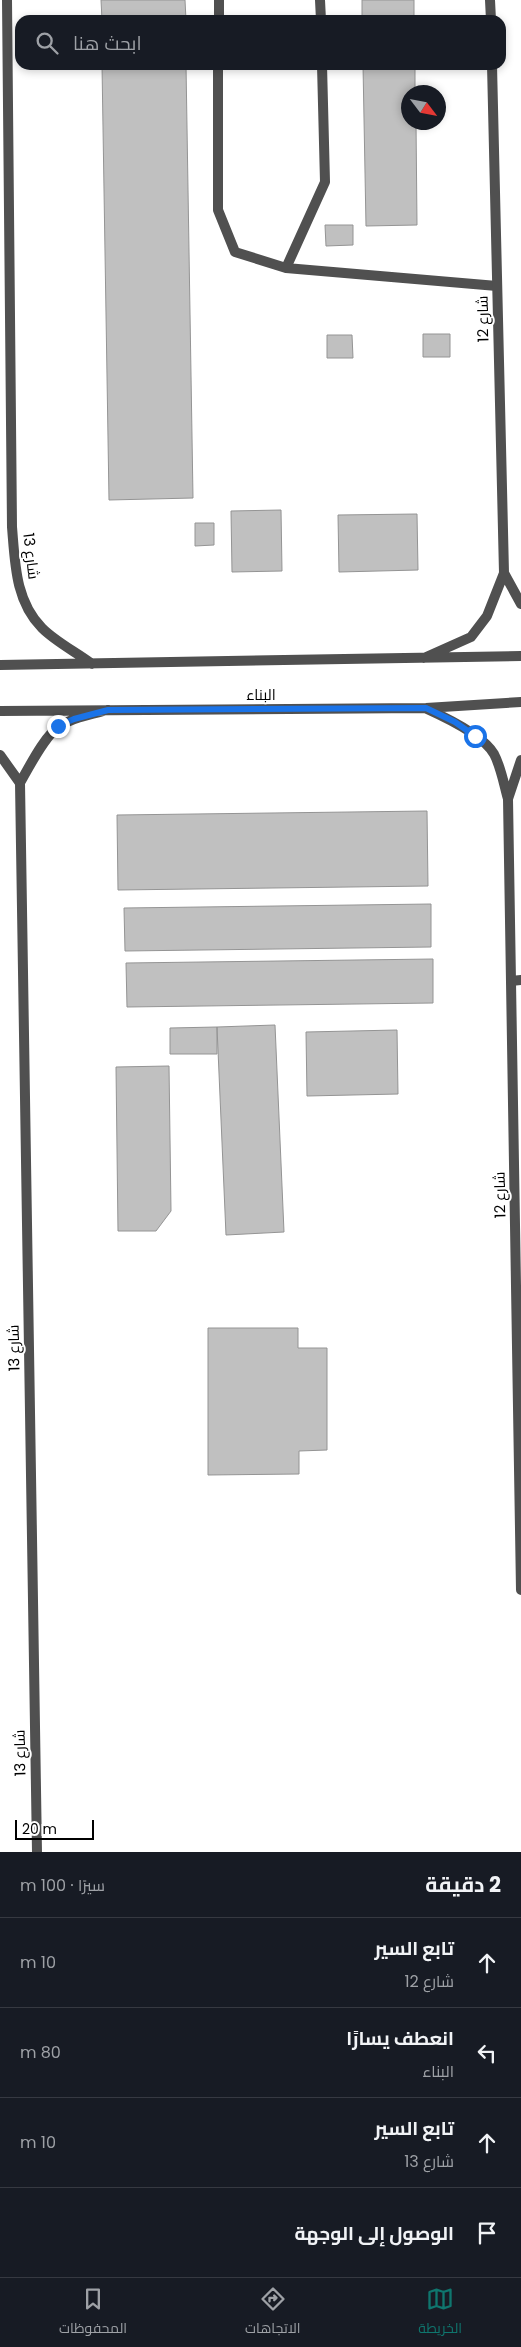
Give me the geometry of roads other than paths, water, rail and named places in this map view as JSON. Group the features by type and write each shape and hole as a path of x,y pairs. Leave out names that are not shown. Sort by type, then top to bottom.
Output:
{"street":[{"name":"شارع 13","path":"7,0 12,527 17,581 27,607 42,628 92,664"},
{"path":"219,0 219,15"},
{"path":"320,0 321,15"},
{"path":"490,0 491,15"},
{"path":"218,70 218,210 236,252 286,268 497,286"},
{"path":"286,268 324,182 322,70"},
{"name":"شارع 12","path":"424,658 471,637 486,616 504,573 492,70"},
{"name":"شارع 12","path":"504,573 521,604"},
{"path":"0,665 521,656"},
{"name":"البناء","path":"0,711 426,708 521,702"},
{"name":"شارع 12","path":"426,708 455,722 475,736 494,754 508,799 516,980 521,1590"},
{"path":"0,755 20,783 39,750 58,726 74,719 108,710"},
{"name":"شارع 12","path":"508,799 521,760"},
{"name":"شارع 13","path":"20,783 37,1852"}]}
